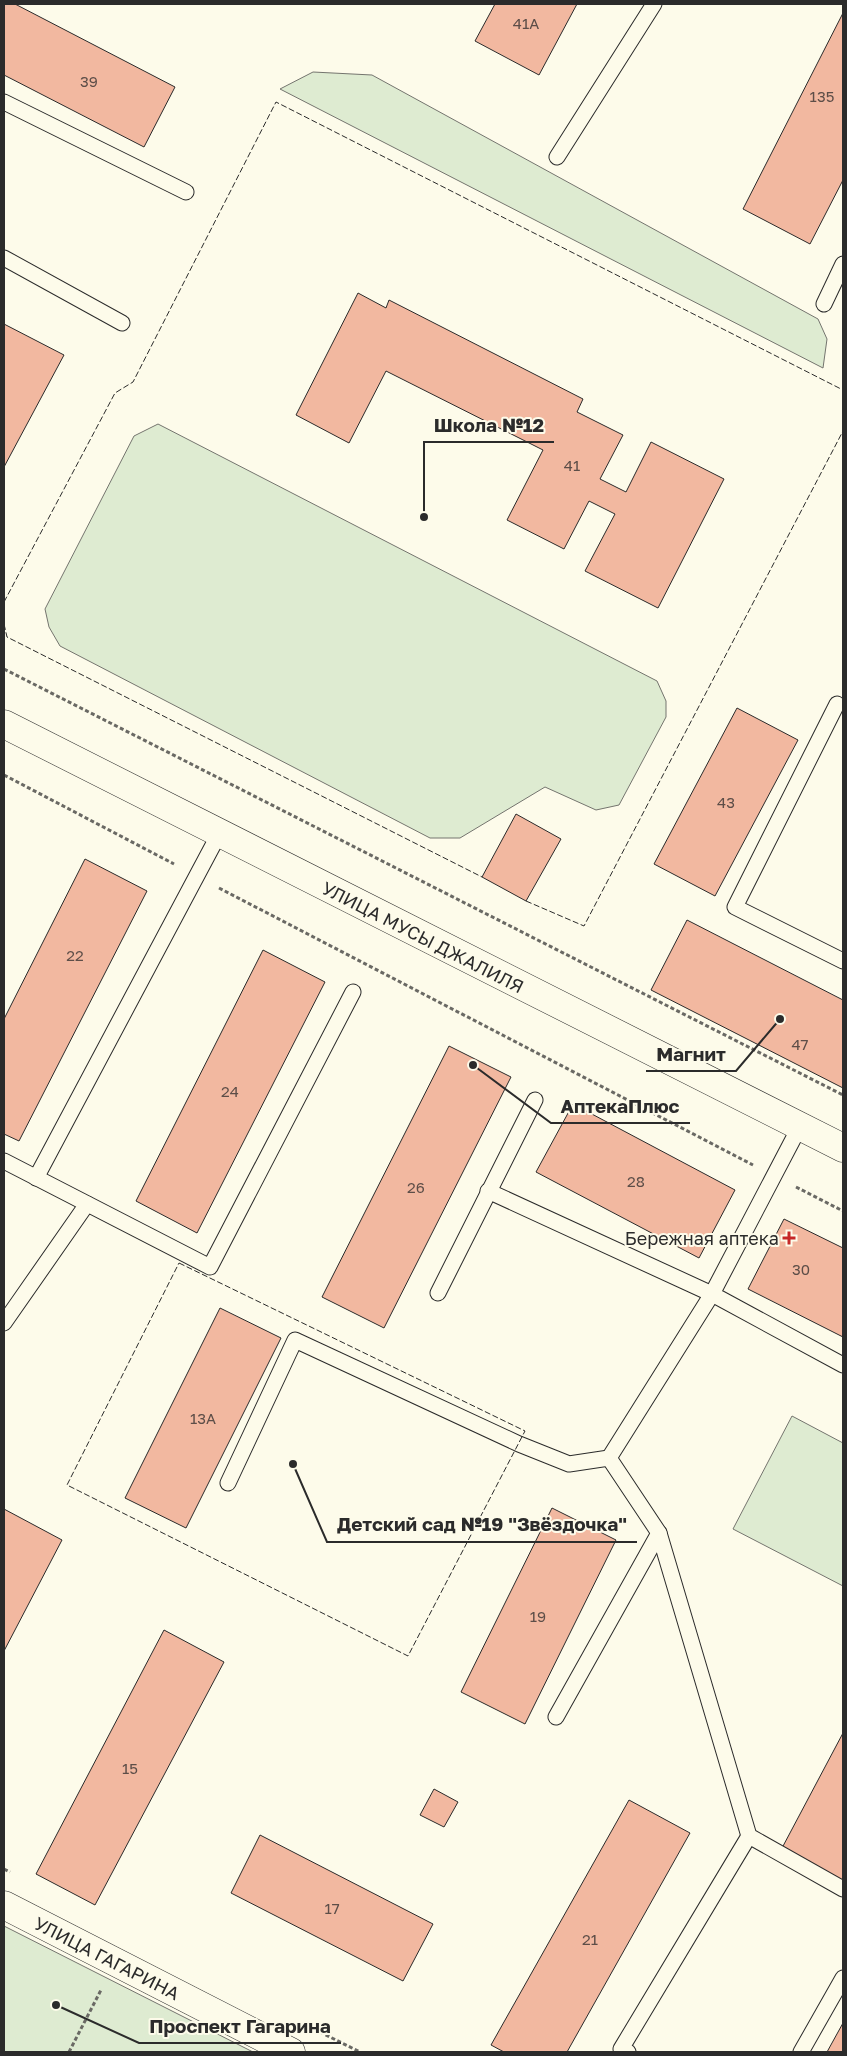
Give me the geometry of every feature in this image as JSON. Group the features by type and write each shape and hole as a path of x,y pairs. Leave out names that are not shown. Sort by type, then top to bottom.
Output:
{"street":[{"name":"УЛИЦА МУСЫ ДЖАЛИЛЯ","path":"4,724 843,1148"},
{"name":"УЛИЦА ГАГАРИНА","path":"4,1905 291,2052"}],"lane":[{"path":"557,157 654,4"},
{"path":"4,102 186,192"},
{"path":"4,258 122,322"},
{"path":"824,304 843,264"},
{"path":"837,704 735,907 843,961"},
{"path":"36,1178 219,834"},
{"path":"4,1162 210,1268 353,992"},
{"path":"438,1293 535,1100"},
{"path":"228,1483 295,1340 519,1444 570,1464 609,1458 712,1294 800,1126"},
{"path":"488,1191 712,1294 843,1365"},
{"path":"4,1323 87,1204"},
{"path":"609,1458 659,1533 749,1836 843,1888"},
{"path":"556,1717 659,1533"},
{"path":"628,2052 622,2049 749,1836"},
{"path":"801,2052 843,1978"}],"path":[{"path":"4,670 843,1095"},
{"path":"4,775 843,1211"},
{"path":"69,2052 115,1962"}],"green space":[{"path":"313,72 372,75 818,319 827,339 823,368 280,89"},
{"path":"158,424 657,681 666,701 666,717 619,805 596,810 545,787 460,838 430,838 60,646 49,627 45,609 134,436"},
{"path":"792,1416 843,1443 843,1586 733,1529"},
{"path":"4,1926 253,2052 4,2052"}],"building":[{"path":"4,4 15,4 175,87 144,147 4,75"},
{"path":"495,4 577,4 539,75 475,41"},
{"path":"843,13 843,180 810,244 743,209"},
{"path":"358,293 386,308 389,300 583,399 577,412 623,435 600,479 626,492 651,442 724,479 658,608 585,571 615,514 589,501 564,549 507,520 543,450 386,371 349,443 296,415"},
{"path":"4,324 64,355 4,467"},
{"path":"737,708 798,740 715,896 654,864"},
{"path":"516,814 561,839 526,901 482,877"},
{"path":"85,859 147,891 19,1141 4,1134 4,1019"},
{"path":"687,920 843,1000 843,1088 651,990"},
{"path":"263,950 325,982 197,1233 136,1201"},
{"path":"449,1046 511,1077 384,1328 322,1297"},
{"path":"573,1104 735,1190 699,1258 536,1172"},
{"path":"784,1219 843,1248 843,1337 748,1289"},
{"path":"220,1308 281,1338 186,1528 125,1498"},
{"path":"552,1508 616,1540 525,1724 461,1692"},
{"path":"4,1509 62,1540 4,1651"},
{"path":"164,1630 224,1662 95,1905 36,1874"},
{"path":"843,1733 843,1878 842,1880 782,1848"},
{"path":"434,1789 458,1802 444,1827 420,1815"},
{"path":"629,1800 690,1833 567,2052 504,2052 491,2045"},
{"path":"260,1835 433,1924 403,1981 231,1893"},
{"path":"843,2023 843,2052 827,2052"}],"fence":[{"path":"4,602 115,393 133,382 276,102 843,390"},
{"path":"526,901 584,926 843,431"},
{"path":"4,624 7,637 482,877"},
{"path":"179,1263 525,1431 408,1656 67,1485 179,1263"}],"place":[{"name":"Школа №12","path":"424,517"},
{"name":"Магнит","path":"780,1019"},
{"name":"АптекаПлюс","path":"473,1065"},
{"name":"Бережная аптека","path":"789,1238"},
{"name":"Детский сад №19 \"Звёздочка\"","path":"293,1464"},
{"name":"Проспект Гагарина","path":"56,2005"}]}
